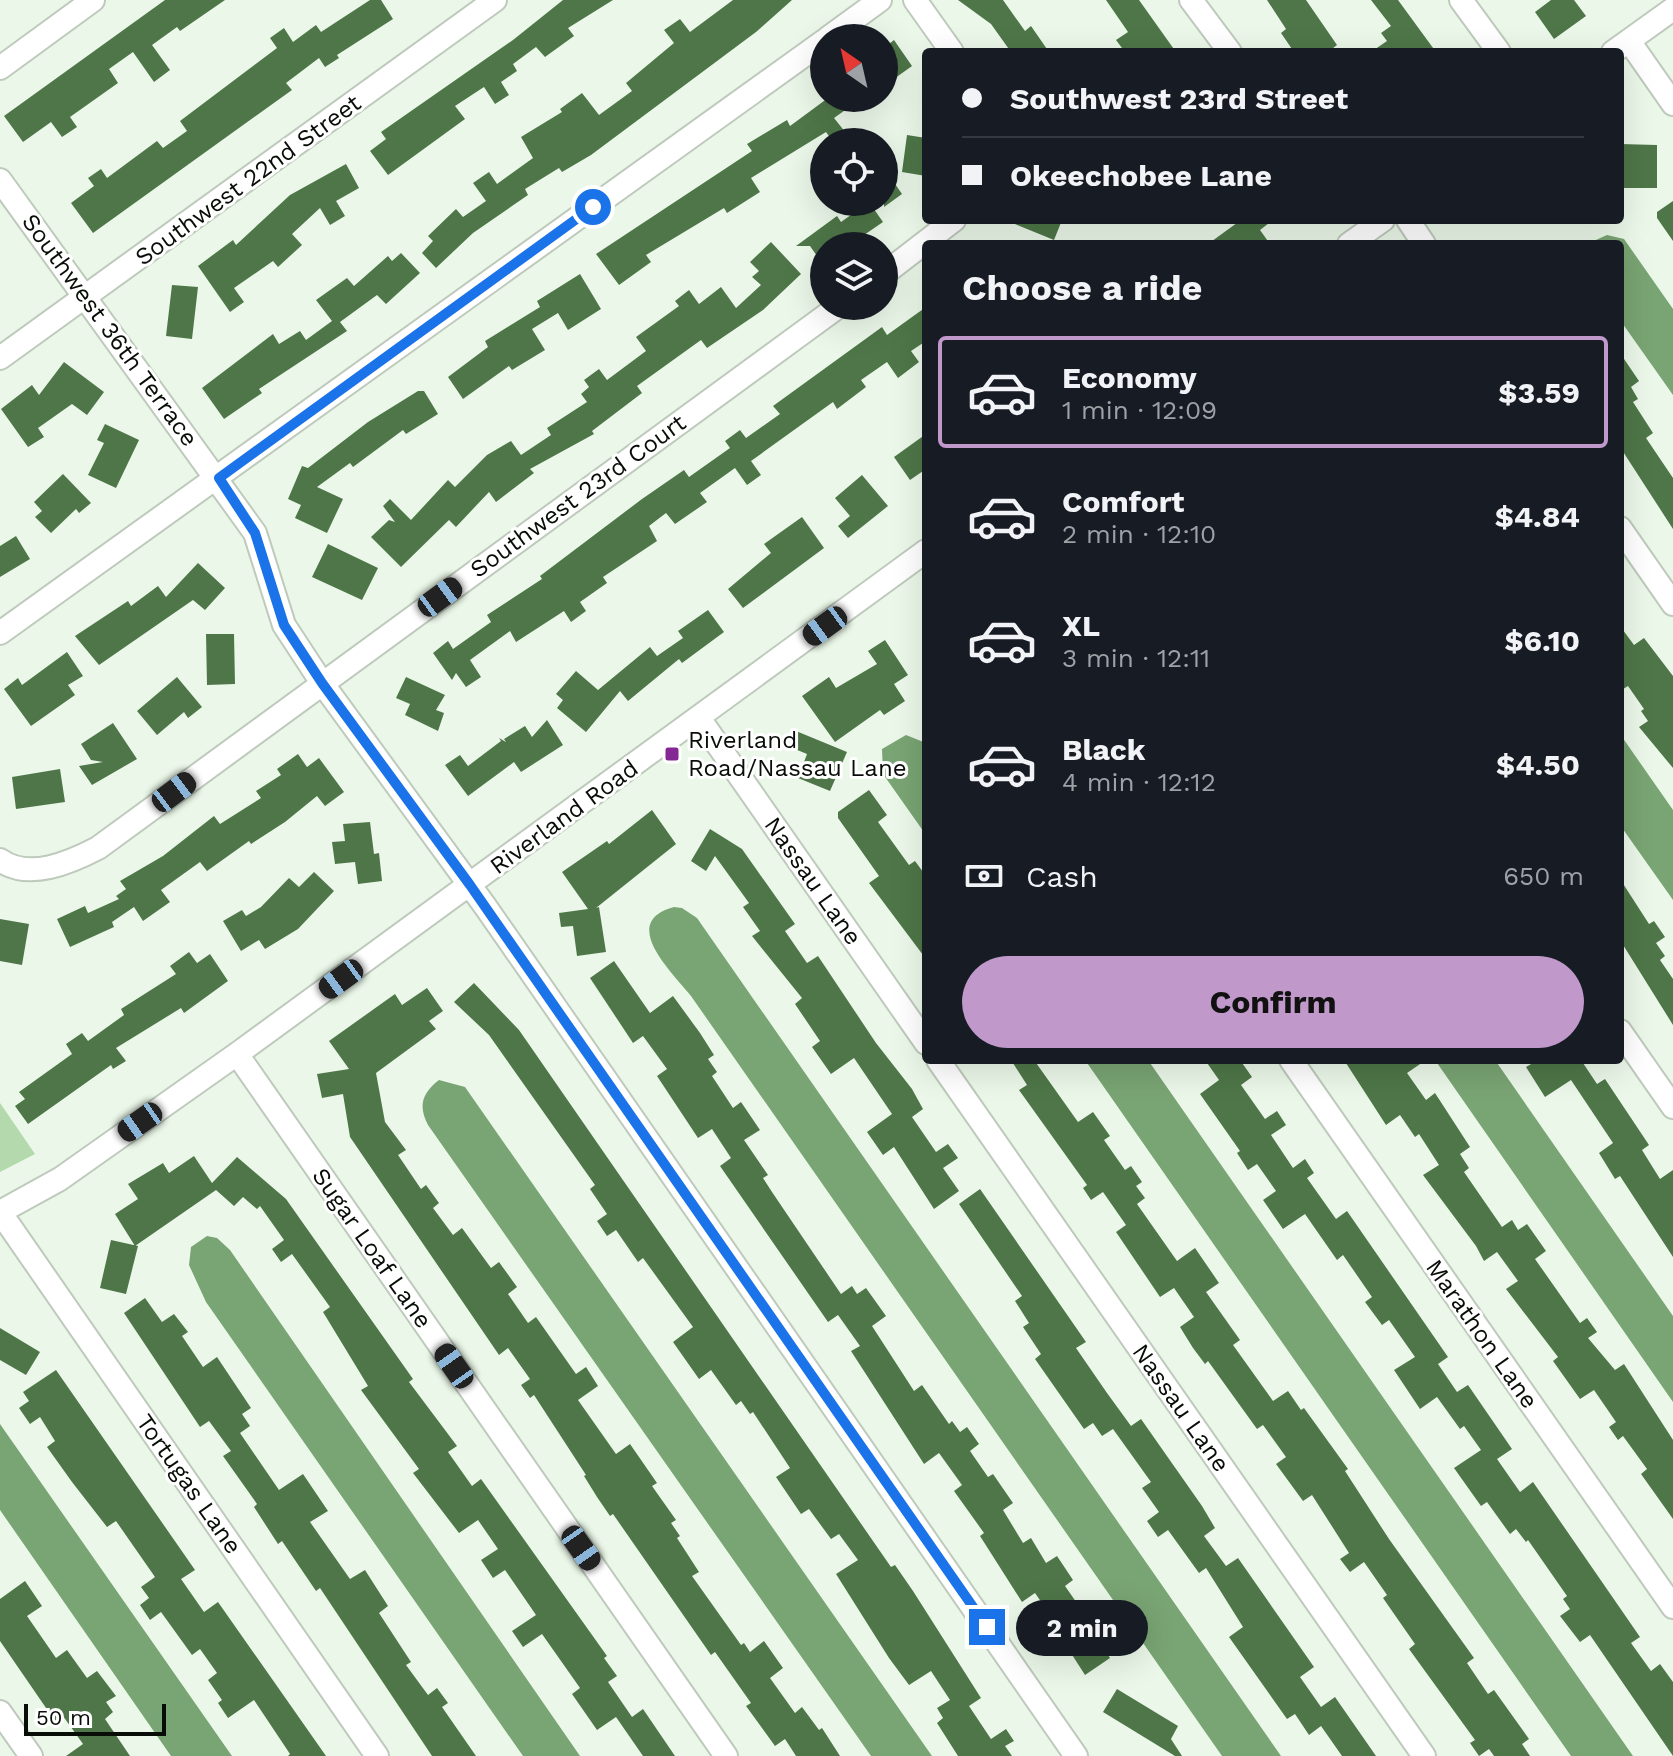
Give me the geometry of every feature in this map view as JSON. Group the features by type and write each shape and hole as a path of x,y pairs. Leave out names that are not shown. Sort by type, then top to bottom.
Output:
{"street":[{"path":"0,68 93,0"},
{"name":"Southwest 22nd Street","path":"0,358 495,0"},
{"path":"847,24 880,0"},
{"path":"915,0 949,48"},
{"path":"1191,0 1227,48"},
{"path":"1461,0 1496,48"},
{"path":"1621,46 1673,9"},
{"path":"1624,49 1673,104"},
{"path":"0,633 810,51"},
{"name":"Southwest 36th Terrace","path":"0,180 219,478 255,533 284,625 322,683 470,885 1076,1756"},
{"path":"928,240 949,224"},
{"path":"1356,233 1375,224"},
{"path":"898,263 922,245"},
{"name":"Southwest 23rd Court","path":"0,860 6,865 39,870 71,862 98,848 820,320"},
{"path":"1624,534 1673,604"},
{"name":"Riverland Road","path":"0,1212 60,1179 237,1054 922,554"},
{"name":"Nassau Lane","path":"699,718 922,1037"},
{"path":"1624,1037 1673,1107"},
{"name":"Sugar Loaf Lane","path":"237,1054 726,1756"},
{"name":"Nassau Lane","path":"941,1064 1424,1756"},
{"name":"Marathon Lane","path":"1294,1064 1673,1607"},
{"name":"Tortugas Lane","path":"0,1212 377,1756"},
{"path":"0,1712 31,1756"}],"shaded area":[{"path":"1607,235 1624,239 1673,309 1673,395 1624,326 1624,240 1596,240"},
{"path":"906,735 922,741 922,829 883,774 882,749"},
{"path":"1624,740 1673,810 1673,900 1624,831"},
{"path":"674,907 682,908 697,918 1281,1756 1222,1756 691,996 654,948 650,924 658,914"},
{"path":"1088,1064 1151,1064 1633,1756 1571,1756"},
{"path":"1438,1064 1498,1064 1673,1316 1673,1402"},
{"path":"439,1080 465,1087 932,1756 871,1756 428,1125 423,1100"},
{"path":"0,1103 35,1154 0,1172"},
{"path":"207,1236 217,1238 230,1250 580,1756 523,1756 206,1302 189,1265 191,1247"},
{"path":"0,1424 232,1756 171,1756 0,1510"}],"building":[{"path":"165,0 225,0 180,31 177,27 152,45 170,70 154,82 133,52 109,69 118,83 70,117 77,127 62,137 51,122 23,142 4,116"},
{"path":"370,0 381,0 393,19 337,55 339,58 325,67 319,58 286,83 292,90 93,233 71,203 94,186 88,178 101,169 107,178 157,141 163,148 187,131 180,121 277,48 270,38 284,28 293,42 316,25 321,32"},
{"path":"563,0 613,0 568,28 574,36 545,57 536,47 513,64 517,71 501,82 509,95 495,104 484,87 455,106 465,119 388,175 370,151 386,139 381,132 513,40"},
{"path":"733,0 792,0 756,32 591,155 562,172 559,168 525,189 528,195 473,233 436,268 422,253 433,241 428,236 456,209 463,217 486,201 473,183 489,172 497,184 533,158 521,137 562,112 560,109 582,93 599,115 632,91 626,83 674,43 664,30 680,19 690,32"},
{"path":"958,0 1003,0 1025,31 1031,26 1046,48 1008,48 991,24"},
{"path":"1106,0 1139,0 1173,48 1122,48 1116,40 1128,32"},
{"path":"1267,0 1306,0 1337,45 1333,48 1291,48 1281,33 1286,29"},
{"path":"1371,0 1398,0 1433,48 1377,48 1387,41 1381,33 1391,26"},
{"path":"1551,0 1574,0 1586,16 1554,39 1535,12"},
{"path":"898,46 912,66 898,76"},
{"path":"810,111 842,112 834,118 842,128 810,128 810,142 751,178 760,192 727,213 724,208 646,255 651,262 619,285 596,254 752,151 747,144 787,120 790,126"},
{"path":"907,135 922,137 922,175 902,172"},
{"path":"1624,144 1657,145 1657,188 1624,188"},
{"path":"346,164 359,188 336,201 345,216 330,225 320,208 292,234 302,245 278,267 273,261 234,288 244,302 230,312 198,266 233,240 236,245 290,195"},
{"path":"1673,201 1673,241 1657,218 1657,212"},
{"path":"837,216 841,222 849,216 879,216 883,222 868,232 815,232"},
{"path":"1015,224 1060,224 1054,240"},
{"path":"1236,224 1268,224 1260,230 1267,240 1214,240"},
{"path":"810,236 810,246 796,246"},
{"path":"771,242 801,274 763,310 707,348 701,340 637,386 642,393 592,431 594,434 530,469 534,473 496,502 489,492 456,527 449,520 401,567 371,537 389,520 395,522 383,506 390,499 411,520 448,480 455,487 487,455 511,441 521,455 551,435 547,428 587,402 581,394 589,387 584,380 599,369 607,380 646,351 636,337 679,306 675,301 689,290 699,304 721,287 736,308 761,285 752,277 759,271 750,262"},
{"path":"401,253 420,273 386,304 377,295 340,322 347,331 259,389 262,393 224,419 202,388 273,334 279,344 300,331 306,340 332,321 316,300 347,278 354,286 388,256 392,261"},
{"path":"580,274 601,309 568,330 558,313 532,329 545,350 512,370 509,366 463,399 448,377 488,347 485,341 540,307 537,301"},
{"path":"172,285 198,287 192,339 166,336"},
{"path":"922,310 922,344 911,351 919,362 898,378 887,362 861,380 866,387 837,409 833,402 751,461 761,475 747,485 735,468 700,493 707,502 675,524 666,513 649,526 657,541 603,577 607,583 580,602 586,611 571,622 564,611 516,642 510,631 470,660 481,677 466,687 456,673 452,680 433,653 448,641 453,649 491,622 487,615 542,579 540,576 642,499 684,470 689,477 730,448 725,441 740,430 746,438 780,414 773,406 882,327 887,335"},
{"path":"1624,359 1639,381 1631,387 1638,399 1633,402 1653,433 1646,438 1673,478 1673,529 1624,453"},
{"path":"64,362 104,392 87,415 72,404 38,428 44,437 28,447 1,409 32,385 39,395"},
{"path":"418,391 424,391 438,414 406,434 403,430 353,467 350,463 317,487 343,499 327,533 295,518 301,505 288,499 302,466 308,468 368,422"},
{"path":"105,424 139,440 116,488 88,475 104,443 97,440"},
{"path":"922,437 922,472 910,480 894,457"},
{"path":"63,474 91,503 79,513 76,509 51,533 35,517 42,511 34,502"},
{"path":"862,475 888,506 848,538 838,526 850,516 835,498"},
{"path":"802,517 824,548 743,608 728,589 771,553 764,544"},
{"path":"16,536 30,559 0,577 0,546"},
{"path":"328,544 378,568 362,600 312,577"},
{"path":"198,563 225,588 205,610 193,600 99,665 75,636 128,601 131,606 158,586 166,597"},
{"path":"708,610 724,632 682,663 679,659 628,701 620,691 586,732 557,708 563,700 556,694 576,671 598,690 650,647 657,656 683,638 678,631"},
{"path":"1624,631 1634,645 1644,638 1673,676 1673,768 1639,727 1648,721 1641,711 1644,709 1628,686 1624,688"},
{"path":"206,634 234,634 235,684 207,685"},
{"path":"885,640 908,675 894,684 905,701 884,715 880,710 835,742 802,696 829,677 836,688 877,664 868,651"},
{"path":"67,652 83,676 68,685 75,695 31,726 4,689 18,678 22,685"},
{"path":"177,677 202,707 188,718 184,712 157,735 137,711"},
{"path":"406,677 445,695 436,710 444,713 438,731 405,715 410,704 396,698"},
{"path":"547,720 563,745 521,772 514,762 468,796 445,765 460,755 468,766 501,741 499,738 506,742 504,739 525,726 532,737"},
{"path":"113,723 137,759 92,785 79,766 103,762 91,760 81,744"},
{"path":"796,731 847,752 830,791 798,778 807,754 790,747"},
{"path":"298,754 307,767 319,758 344,792 325,806 317,796 285,822 251,844 249,841 207,871 200,862 161,890 170,902 143,921 134,907 112,922 114,927 70,947 57,919 85,906 88,913 119,899 116,896 126,889 120,881 163,856 214,816 220,824 261,798 256,791 281,775 277,769"},
{"path":"60,769 65,802 16,809 12,777"},
{"path":"869,790 887,815 878,822 909,865 915,861 922,871 922,954 869,883 879,876 838,818 838,812"},
{"path":"652,810 676,844 596,908 599,907 606,952 577,956 573,926 561,927 559,913 588,909 562,872 607,841 609,844"},
{"path":"370,822 374,854 379,853 382,881 358,884 355,862 335,864 332,842 345,841 343,824"},
{"path":"710,829 742,849 795,924 785,931 807,963 818,956 876,1043 912,1089 923,1109 912,1117 936,1152 948,1144 958,1158 943,1168 959,1191 934,1209 894,1147 883,1155 867,1132 892,1114 854,1058 831,1074 812,1047 820,1041 795,1004 802,998 752,936 760,931 743,907 749,903 715,856 706,871 691,861"},
{"path":"314,872 334,891 298,929 265,949 259,940 241,951 223,921 242,910 246,916 261,907 289,878 299,887"},
{"path":"1624,885 1649,924 1654,921 1665,937 1656,943 1665,956 1660,960 1673,979 1673,1025 1624,946"},
{"path":"0,919 29,924 22,965 0,961"},
{"path":"189,952 197,963 210,954 228,981 184,1013 181,1008 116,1048 126,1061 113,1069 111,1065 28,1124 15,1106 25,1099 19,1092 72,1054 66,1044 82,1033 88,1041 124,1015 121,1009 176,974 170,966"},
{"path":"614,961 650,1013 673,996 700,1033 714,1055 708,1059 717,1072 712,1076 733,1108 741,1102 760,1130 744,1140 768,1175 763,1178 772,1192 841,1294 852,1286 857,1294 866,1288 886,1316 872,1326 914,1391 922,1385 949,1424 952,1421 960,1432 967,1427 979,1444 970,1451 988,1477 993,1474 1013,1503 1003,1510 1023,1543 1031,1538 1046,1563 1057,1556 1073,1580 1065,1586 1088,1619 1094,1615 1110,1638 1101,1644 1110,1658 1085,1675 1069,1650 1060,1656 1051,1643 1064,1635 1035,1593 1022,1602 980,1536 984,1533 954,1491 962,1485 939,1453 924,1464 851,1351 860,1346 838,1315 828,1322 720,1166 731,1158 712,1129 698,1138 657,1076 667,1069 643,1036 633,1043 590,978"},
{"path":"474,983 519,1030 891,1567 895,1565 981,1698 969,1706 991,1739 1006,1729 1014,1741 1005,1746 1012,1756 958,1756 937,1723 943,1718 937,1708 950,1700 931,1671 909,1685 889,1658 836,1574 858,1560 839,1534 831,1539 809,1509 801,1514 776,1477 790,1468 753,1412 750,1414 741,1401 736,1405 711,1370 699,1379 673,1342 693,1327 643,1258 638,1262 616,1230 607,1236 597,1221 607,1214 590,1189 595,1185 489,1035 454,1002"},
{"path":"427,988 443,1011 429,1021 436,1029 376,1073 385,1122 406,1150 398,1155 421,1189 426,1185 439,1203 433,1208 453,1235 462,1228 491,1268 499,1262 517,1287 508,1294 528,1323 536,1317 576,1374 586,1367 598,1386 578,1400 616,1454 630,1444 657,1483 652,1486 676,1520 671,1523 680,1536 677,1538 699,1572 692,1576 741,1645 744,1643 750,1652 764,1641 783,1668 770,1678 795,1713 802,1707 819,1730 822,1728 840,1756 796,1756 785,1739 775,1746 746,1706 751,1703 715,1652 711,1655 613,1514 610,1516 534,1395 530,1398 521,1385 530,1379 508,1348 499,1355 350,1137 343,1094 322,1098 317,1074 349,1069 329,1041 395,994 402,1005"},
{"path":"1014,1064 1037,1064 1078,1122 1093,1112 1110,1136 1104,1140 1125,1170 1131,1166 1142,1182 1136,1186 1145,1198 1137,1204 1177,1261 1195,1248 1219,1283 1206,1292 1240,1340 1233,1345 1273,1401 1288,1391 1301,1410 1304,1408 1348,1469 1345,1471 1389,1539 1474,1658 1467,1663 1488,1694 1494,1690 1529,1739 1522,1744 1530,1756 1494,1756 1489,1749 1479,1756 1470,1743 1475,1740 1409,1649 1415,1644 1383,1598 1387,1595 1364,1562 1350,1572 1340,1559 1349,1553 1312,1495 1303,1501 1276,1464 1286,1457 1263,1425 1257,1429 1208,1361 1205,1364 1193,1348 1180,1327 1194,1317 1174,1288 1160,1297 1116,1232 1126,1225 1103,1192 1091,1200 1083,1188 1087,1185 1019,1090 1027,1085"},
{"path":"1208,1064 1243,1064 1252,1077 1241,1085 1265,1119 1277,1111 1286,1125 1271,1135 1293,1168 1305,1159 1314,1173 1307,1178 1336,1219 1347,1211 1448,1357 1438,1364 1457,1392 1468,1385 1512,1449 1497,1459 1520,1492 1533,1482 1640,1637 1631,1643 1651,1671 1660,1664 1673,1682 1673,1756 1590,1635 1580,1642 1560,1616 1570,1609 1563,1599 1567,1596 1528,1540 1526,1542 1516,1529 1510,1534 1487,1502 1481,1506 1454,1468 1481,1450 1464,1426 1460,1429 1437,1397 1420,1409 1394,1370 1415,1357 1389,1320 1382,1325 1365,1302 1372,1297 1343,1255 1337,1260 1305,1214 1283,1229 1263,1200 1276,1191 1257,1164 1248,1170 1237,1153 1240,1151 1200,1094 1219,1080"},
{"path":"1347,1064 1420,1064 1407,1073 1426,1100 1435,1093 1470,1147 1460,1154 1469,1168 1464,1172 1502,1227 1512,1220 1518,1230 1527,1224 1546,1251 1535,1259 1580,1323 1587,1318 1597,1332 1588,1338 1615,1370 1624,1364 1673,1440 1673,1519 1641,1474 1647,1469 1623,1436 1618,1440 1609,1427 1616,1422 1594,1390 1580,1399 1553,1361 1558,1357 1506,1289 1518,1281 1497,1252 1484,1261 1423,1175 1439,1165 1419,1134 1415,1137 1400,1115 1386,1125"},
{"path":"1531,1064 1584,1064 1597,1084 1605,1079 1649,1145 1642,1150 1660,1179 1673,1170 1673,1257 1620,1176 1615,1179 1599,1153 1613,1143 1571,1080 1545,1097 1526,1067"},
{"path":"194,1156 212,1183 237,1157 286,1199 413,1379 409,1382 457,1446 448,1452 472,1486 481,1479 607,1656 604,1658 617,1676 608,1682 632,1717 643,1709 675,1756 643,1756 616,1717 597,1730 572,1694 580,1688 542,1634 523,1647 512,1631 536,1615 505,1570 493,1578 481,1560 498,1549 478,1520 459,1533 413,1473 419,1469 361,1390 368,1386 323,1312 330,1307 292,1254 281,1262 272,1249 284,1240 260,1206 257,1209 243,1197 234,1206 216,1190 135,1246 115,1214 138,1199 128,1184 163,1163 169,1173"},
{"path":"980,1189 1086,1342 1076,1348 1107,1393 1131,1426 1141,1419 1202,1506 1215,1528 1204,1536 1226,1566 1238,1558 1314,1667 1300,1677 1321,1707 1335,1697 1376,1756 1342,1756 1321,1726 1309,1735 1295,1714 1287,1719 1229,1637 1243,1627 1206,1568 1199,1573 1168,1530 1158,1537 1147,1521 1159,1512 1142,1488 1151,1482 1113,1429 1102,1436 1093,1423 1084,1429 1035,1359 1041,1354 1023,1327 1029,1323 1015,1301 1022,1296 959,1204"},
{"path":"111,1240 138,1246 126,1294 100,1288"},
{"path":"145,1298 162,1322 174,1314 188,1332 182,1336 203,1367 217,1357 251,1408 242,1414 250,1426 240,1433 279,1490 303,1474 328,1511 310,1522 350,1579 365,1570 388,1606 379,1613 411,1662 406,1665 428,1695 437,1688 448,1703 442,1707 476,1756 432,1756 320,1588 316,1591 282,1541 278,1544 254,1507 257,1504 223,1456 231,1451 209,1421 200,1427 124,1313"},
{"path":"0,1328 40,1352 26,1375 0,1360"},
{"path":"56,1370 195,1570 181,1579 204,1612 218,1602 326,1756 288,1756 290,1754 254,1700 228,1718 218,1703 222,1700 208,1680 217,1673 200,1649 192,1655 161,1612 150,1620 140,1605 149,1598 141,1587 155,1577 116,1521 107,1527 72,1482 47,1447 55,1441 40,1417 30,1424 19,1408 29,1401 23,1392"},
{"path":"25,1581 42,1606 27,1616 56,1658 67,1650 87,1678 97,1671 116,1696 106,1702 113,1712 105,1719 130,1756 66,1756 83,1744 63,1716 55,1721 0,1641 0,1599"},
{"path":"1117,1689 1178,1726 1171,1739 1182,1756 1175,1756 1103,1712"}],"place":[{"name":"Riverland Road/Nassau Lane","path":"672,754"}],"route":[{"path":"593,207 219,478 255,533 284,625 322,683 470,885 987,1627"}]}
